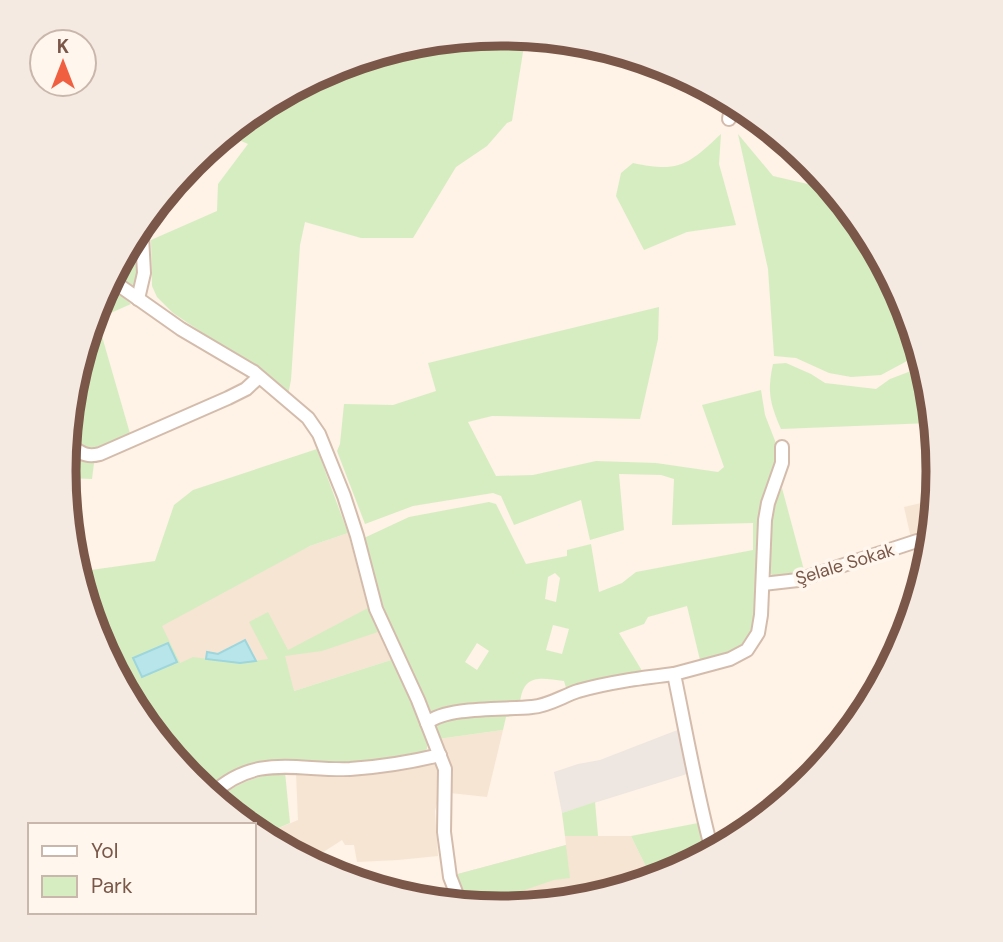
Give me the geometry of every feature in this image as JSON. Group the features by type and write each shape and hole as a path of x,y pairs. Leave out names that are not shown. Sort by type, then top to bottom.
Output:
{"street":[{"path":"138,299 144,273 142,244"},
{"path":"119,285 181,329 259,377 308,418 319,434 350,516 376,609 445,769 444,832 450,877 457,894"},
{"path":"77,450 91,456 100,454 237,394 259,377"},
{"path":"427,723 448,713 537,707 577,691 615,682 674,674 730,659 747,650 758,633 765,520 782,463 782,447"},
{"name":"Şelale Sokak","path":"763,584 798,580 921,540"},
{"path":"674,674 710,842"},
{"path":"218,788 244,774 263,768 283,766 349,769 415,761 440,755"}],"shaded area":[{"path":"926,502 922,536 911,538 904,507"},
{"path":"348,533 368,608 391,660 294,691 134,686 129,676 129,634 310,546"},
{"path":"680,729 690,773 562,813 554,772 600,760"},
{"path":"503,730 487,797 450,793 438,739"},
{"path":"438,764 438,800 435,811 438,856 357,862 354,845 345,845 342,840 318,855 274,830 298,820 296,773"},
{"path":"565,836 631,836 648,870 585,888 502,897 462,895 454,875 566,845"}],"green space":[{"path":"526,46 512,121 507,123 487,146 456,167 413,238 361,238 305,222 300,245 288,395 258,370 173,313 157,297 152,286 151,240 217,211 218,184 248,144 236,138 265,117 313,89 365,68 446,49"},
{"path":"721,134 719,164 736,225 687,232 644,250 616,196 621,173 633,163 662,167 682,164 700,153"},
{"path":"738,134 773,176 818,186 839,212 870,258 883,283 895,308 912,359 881,375 851,377 829,373 796,358 774,356 768,269"},
{"path":"139,248 140,274 135,292 122,280"},
{"path":"116,291 131,304 105,315"},
{"path":"659,307 658,339 640,419 492,416 468,422 496,476 533,475 596,461 656,463 718,472 724,467 702,405 761,390 765,415 779,451 777,467 760,505 756,632 741,649 700,660 687,606 648,617 644,624 619,633 644,674 567,691 564,681 534,680 525,686 520,703 446,708 428,715 379,609 364,538 409,517 489,502 496,504 526,564 567,556 567,550 591,544 599,592 622,583 636,572 753,550 753,523 672,525 674,479 661,475 619,474 624,530 590,540 581,500 514,525 501,496 493,493 413,506 365,524 337,451 344,404 393,405 436,391 428,363","holes":["555,573 560,578 556,602 545,599 548,577","553,625 569,629 562,654 546,650","477,643 489,651 477,670 465,662"]},
{"path":"100,330 131,437 95,452 84,451 77,445 80,415 90,361"},
{"path":"786,363 825,383 876,389 890,379 915,370 924,423 781,429 770,390 773,364"},
{"path":"317,449 348,533 310,546 162,626 180,663 193,657 240,663 268,659 249,622 268,612 288,650 368,608 378,632 322,651 285,656 294,691 391,660 424,729 427,749 418,756 350,765 285,763 219,789 182,752 148,707 120,659 108,634 88,570 155,561 174,505 193,490"},
{"path":"76,458 94,463 92,479 76,478"},
{"path":"782,488 804,570 773,577 769,571 770,514"},
{"path":"535,711 506,717 503,730 438,739 433,726 437,722 505,712"},
{"path":"285,772 290,823 274,830 224,794 250,780"},
{"path":"595,802 598,836 565,836 562,813"},
{"path":"698,823 704,845 648,870 631,836"},
{"path":"566,845 570,878 554,880 502,897 462,895 454,875"}],"water":[{"path":"245,640 256,661 240,663 206,659 207,652 218,654"},
{"path":"168,643 177,662 142,677 133,658"}]}
